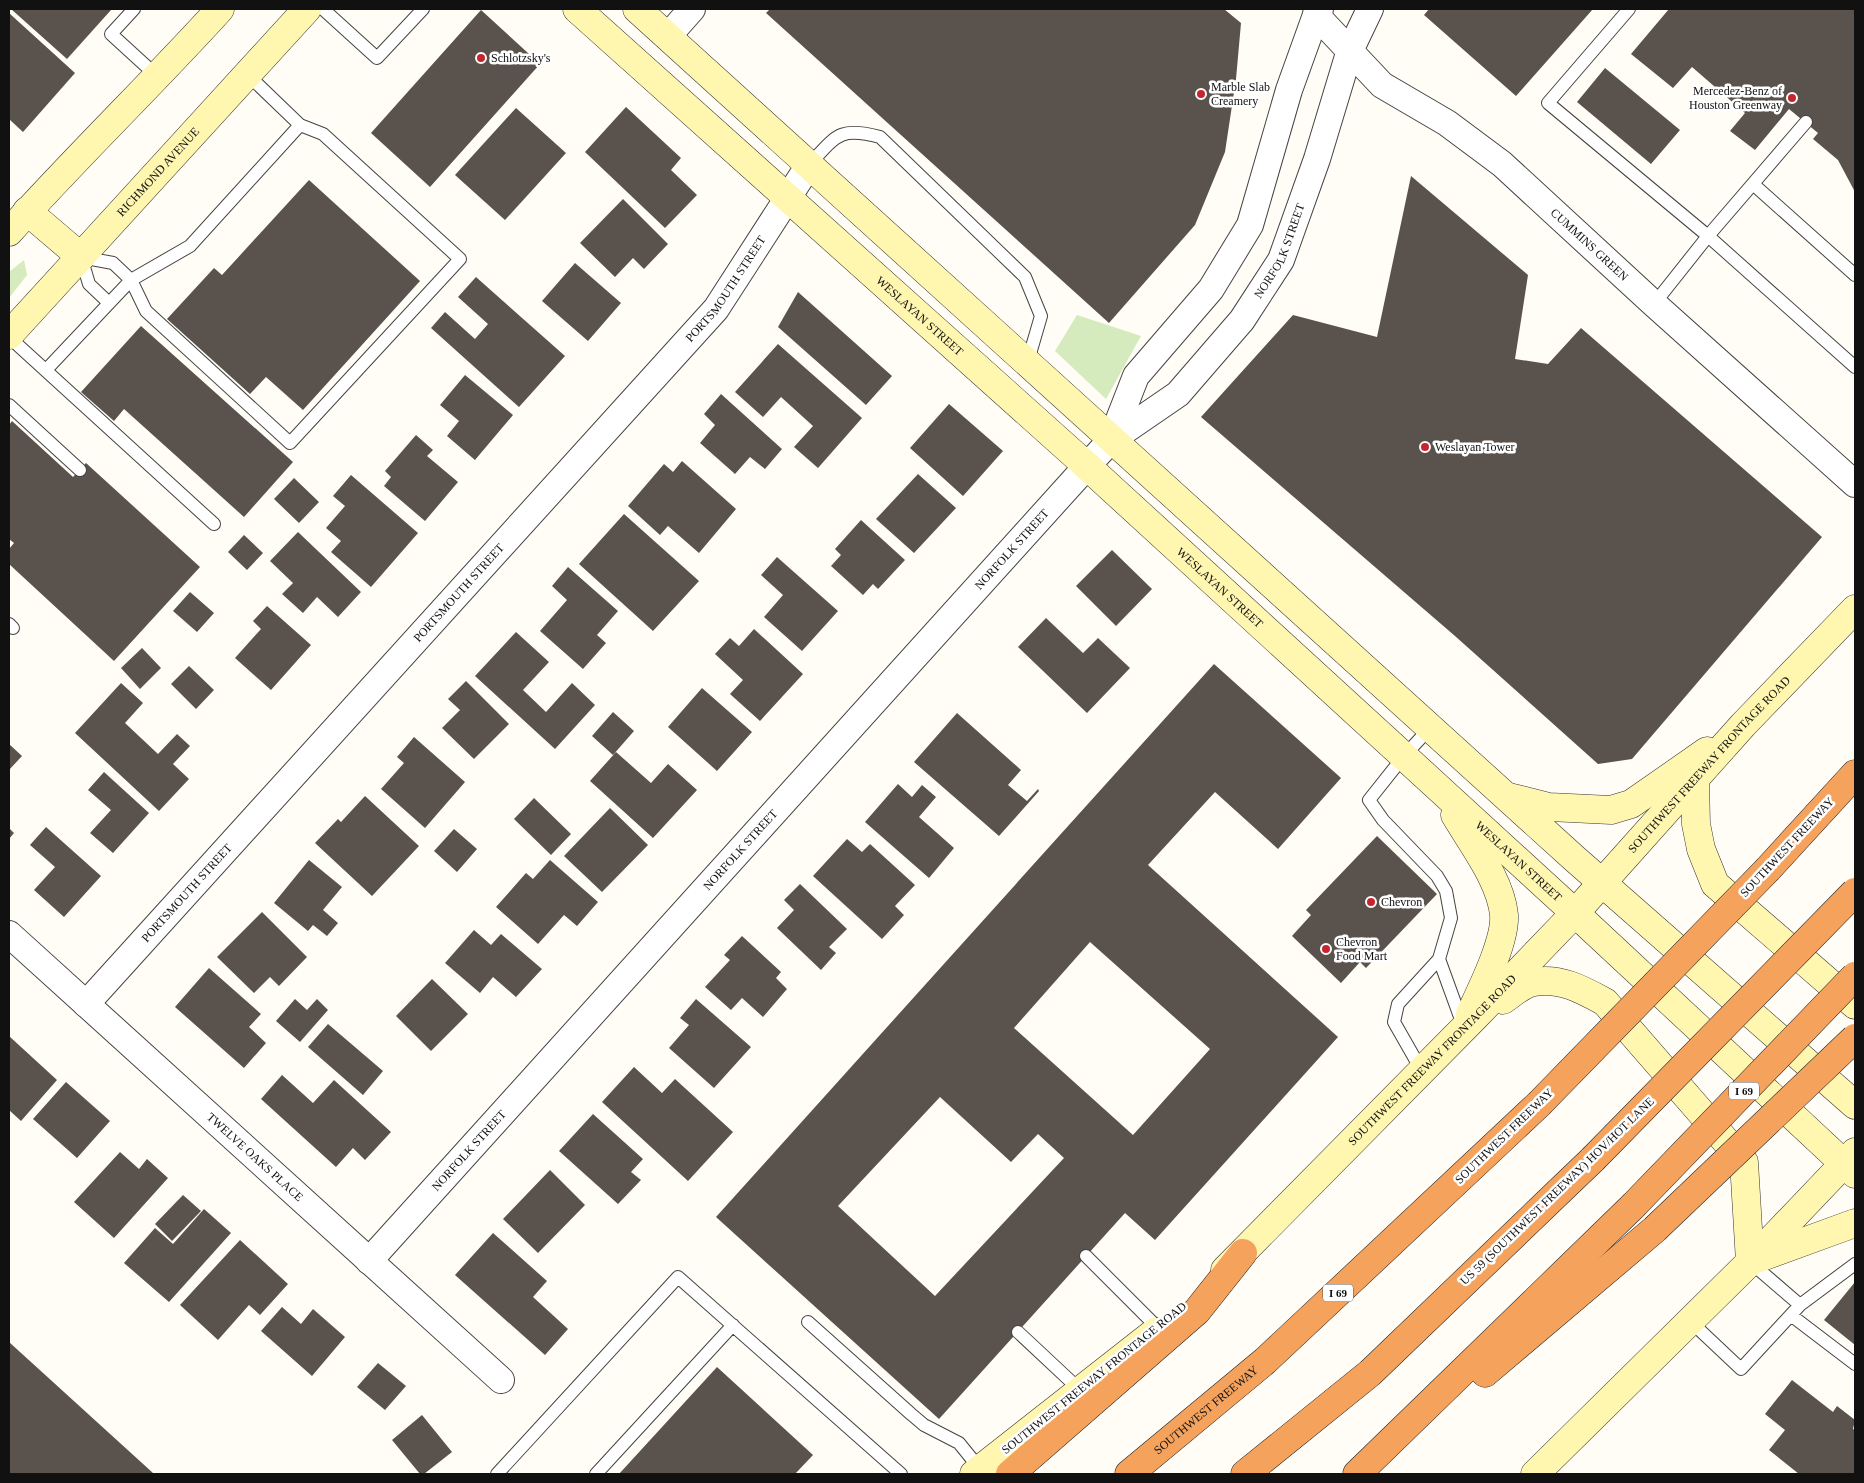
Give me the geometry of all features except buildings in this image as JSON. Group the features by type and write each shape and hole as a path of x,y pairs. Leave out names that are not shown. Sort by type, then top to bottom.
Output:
{"highway":[{"name":"SOUTHWEST FREEWAY","path":"1129,1474 1265,1360 1539,1104 1768,869 1855,774"},
{"name":"US 59 (SOUTHWEST FREEWAY) HOV/HOT LANE","path":"1245,1474 1370,1373 1593,1159 1855,892"},
{"name":"I 69","path":"1357,1474 1633,1206 1855,976"},
{"path":"1366,1474 1654,1229 1855,1038"},
{"path":"1010,1474 1197,1311 1243,1253"}],"main road":[{"path":"9,232 27,211 158,77 220,9"},
{"name":"RICHMOND AVENUE","path":"9,336 308,9"},
{"name":"WESLAYAN STREET","path":"577,9 1087,466 1575,913 1852,1163"},
{"path":"637,9 1602,883 1855,1105"},
{"path":"27,211 80,257"},
{"name":"SOUTHWEST FREEWAY FRONTAGE ROAD","path":"977,1472 1159,1329 1243,1253 1470,1023 1575,913 1695,781 1743,725 1855,610"},
{"path":"1506,796 1549,807 1601,811 1631,804 1743,725"},
{"path":"1695,781 1696,824 1701,849 1715,884 1855,1005"},
{"path":"1441,790 1492,878 1504,914 1504,926 1470,1023"},
{"path":"1470,1023 1532,982 1556,981 1564,983 1579,988 1605,1002 1744,1162 1750,1262"},
{"path":"1535,1474 1689,1320 1852,1163"},
{"path":"1750,1262 1855,1223"}],"street":[{"path":"668,36 692,9"},
{"name":"NORFOLK STREET","path":"369,1261 1087,466 1112,440 1178,394 1242,320 1281,260 1317,160 1349,53 1370,9"},
{"name":"NORFOLK STREET","path":"1112,440 1136,376 1211,290 1250,225 1289,90 1315,11"},
{"name":"CUMMINS GREEN","path":"1315,11 1349,53 1382,85 1447,123 1502,164 1654,304 1855,484"},
{"name":"PORTSMOUTH STREET","path":"86,1004 716,309 809,164"},
{"name":"TWELVE OAKS PLACE","path":"9,934 501,1380"}],"lane":[{"path":"134,9 111,34 158,77"},
{"path":"323,9 377,58 423,9"},
{"path":"1629,9 1548,103 1708,236 1855,367"},
{"path":"109,303 89,284 80,257 113,263 131,280 146,311 290,443 460,259 323,134 300,125 247,74"},
{"path":"1654,304 1708,236 1806,122"},
{"path":"46,370 131,280 190,246 300,125"},
{"path":"809,164 836,135 857,131 880,137 1025,277 1041,316 1027,364"},
{"path":"1753,184 1855,275"},
{"path":"9,336 214,524"},
{"path":"9,405 80,470"},
{"path":"1422,1071 1394,1022 1398,1004 1439,960 1451,918 1446,891 1437,876 1383,820 1369,800 1404,756 1430,728"},
{"path":"1439,960 1470,1023"},
{"path":"1086,1256 1159,1329"},
{"path":"1750,1262 1800,1305"},
{"path":"1689,1320 1741,1368 1792,1316 1800,1305 1855,1264"},
{"path":"497,1474 678,1277 901,1474"},
{"path":"1792,1316 1855,1364"},
{"path":"808,1322 918,1419 959,1444 977,1472"},
{"path":"596,1474 733,1325"},
{"path":"1018,1332 1080,1390"}],"green space":[{"path":"24,260 27,275 9,298 9,272"},
{"path":"1077,315 1141,336 1106,399 1055,351"}],"place":[{"name":"Schlotzsky's","path":"481,58"},
{"name":"Marble Slab Creamery","path":"1201,94"},
{"name":"Mercedez-Benz of Houston Greenway","path":"1792,98"},
{"name":"Weslayan Tower","path":"1425,447"},
{"name":"Chevron","path":"1371,902"},
{"name":"Chevron Food Mart","path":"1326,949"}]}
